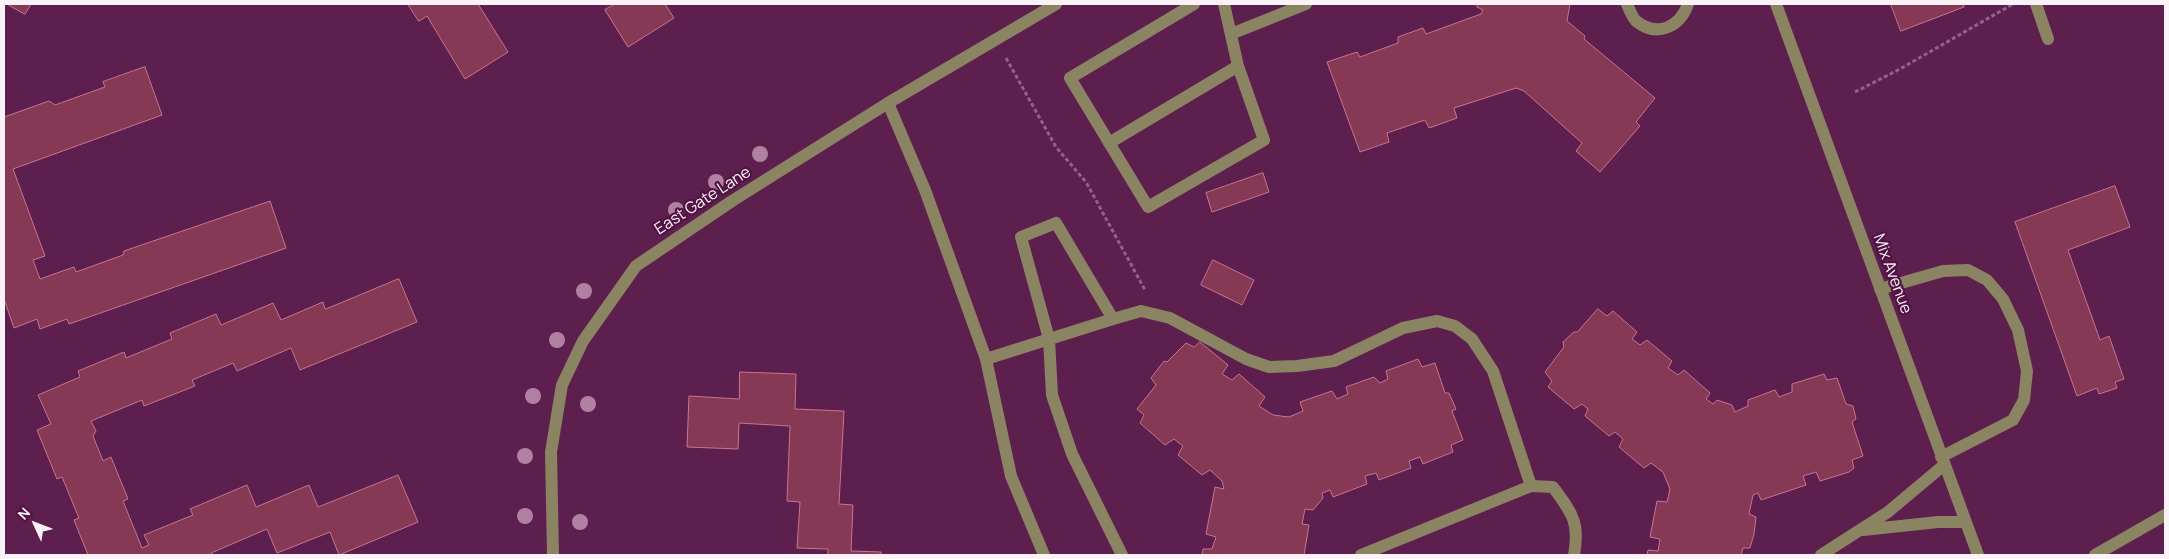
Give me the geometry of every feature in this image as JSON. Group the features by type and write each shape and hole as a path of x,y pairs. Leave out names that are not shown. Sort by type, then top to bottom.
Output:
{"street":[{"name":"East Gate Lane","path":"553,555 551,452 562,385 583,341 636,266 732,201 888,103 1056,4"},
{"path":"1194,4 1070,78 1148,207 1264,140 1238,66 1224,4"},
{"path":"1232,34 1306,4"},
{"path":"1627,4 1635,20 1653,30 1671,26 1684,16 1688,4"},
{"name":"Mix Avenue","path":"1776,4 1978,555"},
{"path":"2036,4 2048,39"},
{"path":"1109,142 1238,66"},
{"path":"888,103 925,190 986,359 1010,476 1044,555"},
{"path":"1113,319 1056,223 1021,237 1049,339 1052,395 1072,454 1122,555"},
{"path":"1821,555 1911,494 1943,461 2013,420 2024,400 2026,372 2018,330 2004,299 1987,280 1968,270 1943,271 1880,289"},
{"path":"986,359 1141,311 1170,318 1246,359 1269,367 1297,366 1334,360 1403,328 1437,322 1455,326 1472,339 1493,371 1532,486"},
{"path":"1361,555 1532,486 1553,487 1571,512 1577,536 1574,555"},
{"path":"2095,555 2165,515"},
{"path":"1860,530 1938,522 1965,522"}],"path":[{"path":"1855,92 1900,69 2013,4"},
{"path":"1006,57 1056,147 1086,182 1149,296 1148,313"}],"building":[{"path":"7,4 31,4 25,14"},
{"path":"408,4 478,4 508,52 465,79 427,16 419,21"},
{"path":"615,4 665,4 674,18 628,47 605,10"},
{"path":"1478,4 1570,4 1567,21 1585,36 1584,39 1655,98 1636,122 1640,126 1600,172 1576,151 1582,143 1524,91 1516,88 1454,108 1457,118 1429,128 1425,120 1387,133 1389,142 1360,152 1327,62 1357,52 1360,57 1398,43 1398,37 1423,28 1426,34 1481,14 1483,10 1477,7"},
{"path":"1891,4 1963,4 1964,7 1901,31"},
{"path":"145,67 162,115 13,169 45,256 33,260 40,279 74,267 76,272 123,255 124,251 270,201 286,248 69,324 67,319 40,329 37,319 14,328 4,299 4,117 49,101 55,105 105,87 103,82"},
{"path":"1263,173 1269,192 1212,212 1206,193"},
{"path":"2115,186 2130,227 2068,250 2100,340 2109,336 2124,379 2115,382 2117,388 2099,394 2097,388 2077,396 2015,222"},
{"path":"1213,260 1254,280 1242,305 1201,285"},
{"path":"399,279 417,322 300,370 291,348 237,371 233,363 192,380 195,386 144,406 142,400 91,421 96,431 93,436 103,461 111,457 128,499 123,501 142,548 149,545 144,535 193,515 190,509 247,485 256,507 309,485 318,507 398,475 418,522 339,555 330,532 277,553 267,529 211,553 212,555 88,555 74,520 79,518 62,477 57,479 37,430 51,424 38,395 80,377 78,371 124,352 126,358 172,339 170,333 216,314 221,325 273,303 281,320 323,302 325,309"},
{"path":"1598,309 1607,316 1613,311 1637,332 1632,339 1640,345 1647,340 1672,361 1668,368 1678,375 1684,370 1710,393 1706,399 1713,404 1717,400 1732,405 1735,412 1748,406 1748,400 1775,390 1779,397 1792,392 1792,384 1824,374 1827,380 1837,378 1846,404 1853,406 1856,419 1852,422 1863,456 1852,460 1854,468 1849,472 1820,481 1816,472 1803,476 1806,485 1761,500 1758,493 1753,495 1749,514 1756,517 1754,534 1750,548 1743,548 1741,555 1647,555 1648,550 1658,551 1660,539 1650,537 1657,501 1667,502 1670,489 1663,472 1651,463 1644,468 1619,447 1623,439 1615,432 1609,436 1585,416 1588,409 1582,404 1574,409 1548,387 1552,381 1545,372 1564,347 1563,342 1574,332 1577,332"},
{"path":"1200,342 1228,365 1222,374 1232,380 1239,374 1265,397 1259,406 1273,415 1289,417 1303,411 1300,402 1332,391 1337,399 1348,394 1346,387 1374,377 1380,383 1388,379 1386,371 1418,359 1422,367 1435,363 1445,393 1449,393 1456,409 1452,411 1463,440 1451,445 1453,452 1423,464 1420,457 1409,461 1411,468 1379,480 1376,473 1365,476 1367,484 1333,497 1330,490 1322,493 1323,498 1313,510 1305,509 1302,524 1309,525 1304,555 1202,555 1203,549 1212,549 1216,537 1206,534 1215,487 1224,489 1222,481 1210,470 1202,475 1178,455 1183,446 1174,439 1165,445 1140,423 1144,415 1137,409 1156,385 1151,378 1164,361 1167,362 1186,343 1194,347"},
{"path":"740,372 796,374 795,409 844,411 839,504 853,505 851,551 881,552 881,555 828,555 828,549 797,548 800,502 787,501 790,426 739,423 738,449 687,447 689,396 739,399"}]}
